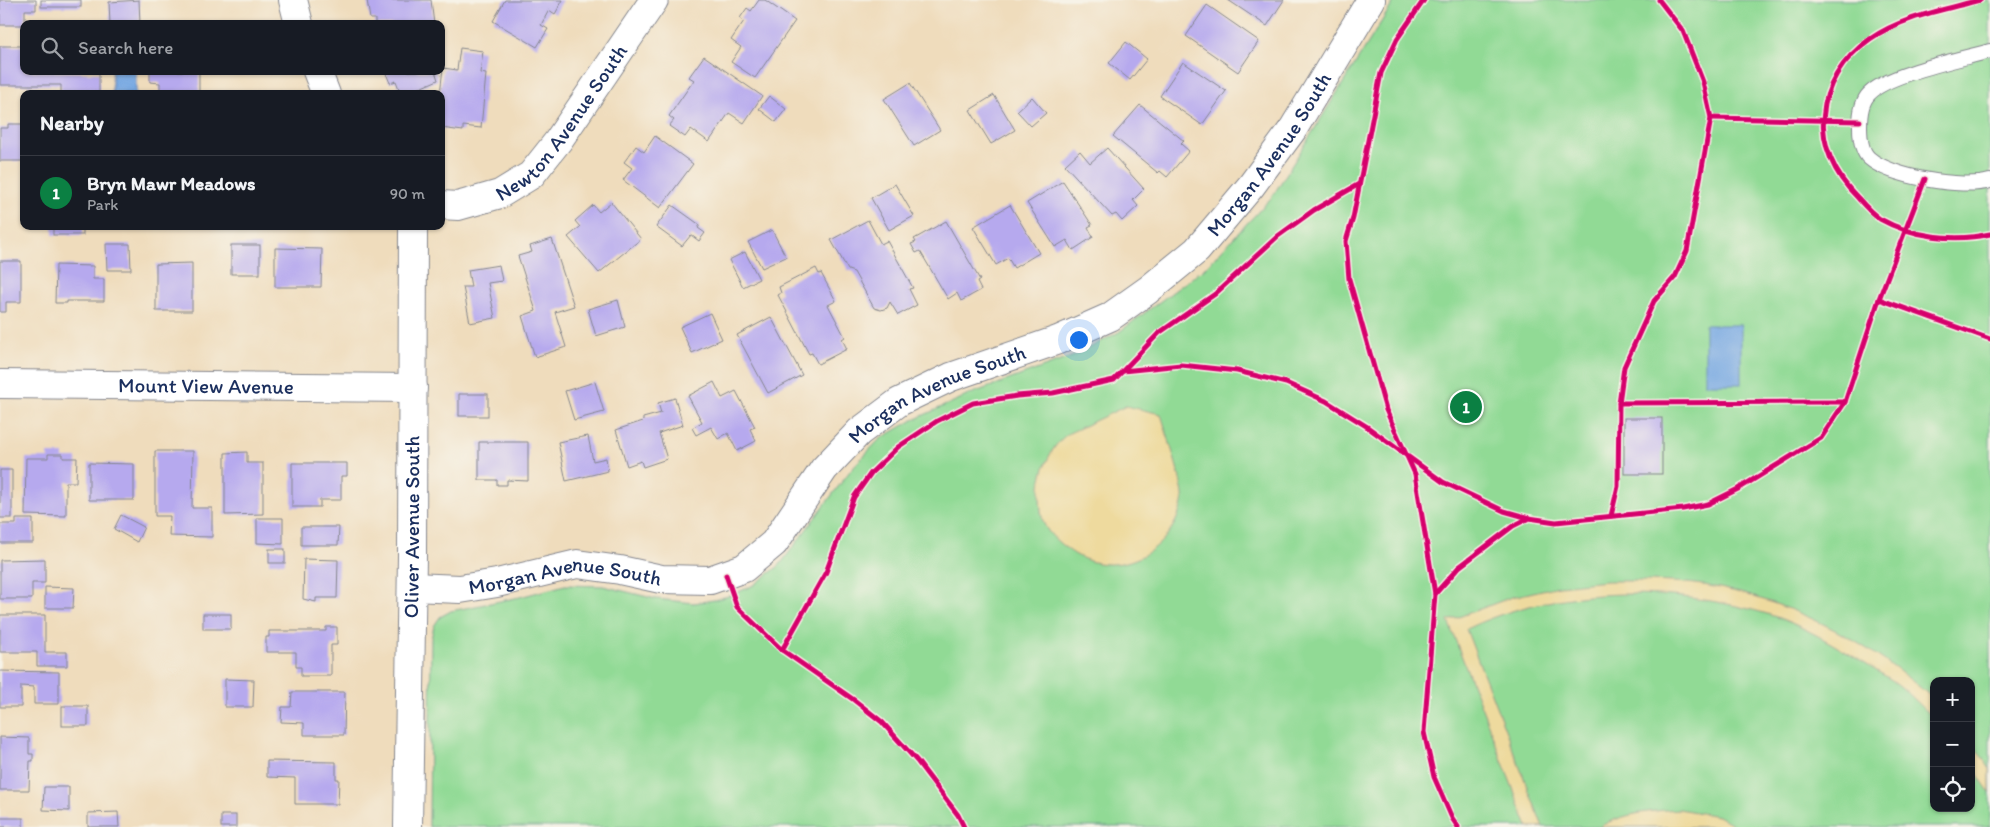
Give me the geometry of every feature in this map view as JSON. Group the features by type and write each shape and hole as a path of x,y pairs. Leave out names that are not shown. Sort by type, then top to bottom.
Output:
{"street":[{"path":"293,0 298,20"},
{"name":"Newton Avenue South","path":"445,205 458,206 500,194 531,175 558,141 654,0"},
{"name":"Morgan Avenue South","path":"412,587 460,589 497,583 577,564 620,570 661,579 710,580 744,568 774,543 824,469 859,432 899,402 951,377 1058,340 1110,317 1148,290 1197,250 1251,186 1293,129 1372,0"},
{"path":"319,75 324,90"},
{"name":"Oliver Avenue South","path":"408,827 412,587 413,230"},
{"name":"Mount View Avenue","path":"0,384 413,388"}],"lane":[{"path":"1990,51 1883,83 1868,94 1860,114 1860,141 1868,158 1890,170 1935,182 1982,183 1990,181"}],"green space":[{"path":"1395,0 1990,0 1990,827 429,827 431,639 434,626 440,617 451,611 520,597 565,585 603,586 656,599 694,603 732,595 754,585 779,566 853,467 880,439 913,420 973,393 1074,356 1119,332 1205,268 1272,197"}],"sand":[{"path":"1126,406 1161,414 1178,471 1183,498 1177,518 1167,535 1154,548 1138,558 1121,563 1102,564 1084,559 1063,546 1049,532 1043,522 1041,513 1040,482 1051,453 1065,436"},
{"path":"1606,581 1706,585 1780,605 1834,630 1860,644 1885,661 1930,696 1930,714 1898,684 1846,652 1792,623 1764,613 1690,598 1652,595 1613,594 1575,597 1537,604 1501,615 1466,629 1543,827 1528,827 1448,621 1512,597 1559,586"},
{"path":"1975,747 1990,769 1990,793 1975,771"},
{"path":"1679,809 1718,816 1737,827 1599,827 1628,816"}],"water":[{"path":"112,75 136,75 136,90 112,90"},
{"path":"1705,325 1741,325 1741,384 1705,384"}],"building":[{"path":"0,0 36,0 36,10 25,10 25,20 20,20 20,25 0,25"},
{"path":"41,0 81,0 81,7 41,7"},
{"path":"139,0 140,20 110,20 109,2"},
{"path":"367,0 431,0 434,20 370,19"},
{"path":"505,0 563,0 555,14 549,10 541,25 548,29 537,47 493,21"},
{"path":"759,0 765,0 795,21 755,78 731,62 741,47 731,40 744,21 740,18 747,8 751,11"},
{"path":"1228,0 1284,0 1267,26"},
{"path":"1207,5 1259,41 1238,72 1186,36"},
{"path":"1126,42 1147,59 1130,80 1109,63"},
{"path":"0,46 20,46 20,75 99,75 99,90 61,90 61,85 0,85"},
{"path":"460,48 483,51 480,73 486,74 481,128 463,126 463,131 445,129 445,90 440,90 442,75 445,75 445,68 457,70"},
{"path":"704,56 762,96 744,123 729,113 709,142 691,129 685,137 669,126 674,120 669,116 694,80 689,77"},
{"path":"1183,62 1226,91 1202,125 1160,96"},
{"path":"150,75 199,75 199,90 160,90 160,83 150,82"},
{"path":"387,75 436,75 438,80 415,90 399,90 396,81 390,83"},
{"path":"910,83 940,130 914,146 884,99"},
{"path":"994,95 1015,130 991,144 970,110"},
{"path":"769,96 786,109 776,122 759,109"},
{"path":"1032,97 1046,113 1031,126 1017,111"},
{"path":"1140,105 1184,141 1181,144 1189,151 1167,177 1160,171 1158,173 1113,136"},
{"path":"8,124 20,124 20,161 0,161 0,128 8,128"},
{"path":"655,136 693,164 660,208 623,180 632,168 624,162 636,146 644,152"},
{"path":"1107,148 1144,189 1133,200 1138,206 1122,221 1116,214 1112,216 1065,165 1080,151 1090,163"},
{"path":"1063,181 1092,225 1088,227 1093,237 1073,250 1067,240 1055,247 1027,203"},
{"path":"895,184 914,216 889,230 871,198"},
{"path":"611,202 641,239 599,273 568,237 580,227 575,221 593,205 599,212"},
{"path":"672,205 700,225 698,228 705,233 699,241 691,235 682,246 656,227"},
{"path":"1010,205 1039,253 1014,268 1008,258 996,265 973,227"},
{"path":"868,220 881,244 887,241 913,288 909,289 917,305 898,315 890,302 887,308 881,310 874,308 854,272 848,270 831,240"},
{"path":"946,221 980,280 977,282 981,290 961,301 957,293 948,299 920,251 916,253 911,244 916,242 914,239"},
{"path":"53,230 83,230 83,235 53,235"},
{"path":"772,230 786,257 762,268 748,242"},
{"path":"552,239 574,306 555,312 566,347 535,357 522,316 536,311 518,256 532,252 530,246"},
{"path":"106,244 130,244 131,270 107,270"},
{"path":"231,245 260,245 260,274 231,274"},
{"path":"275,248 322,249 321,287 275,287"},
{"path":"745,252 759,279 743,287 729,260"},
{"path":"0,261 21,261 21,302 6,302 6,312 0,312"},
{"path":"192,263 192,311 156,311 156,264"},
{"path":"56,265 93,266 93,279 104,279 104,301 67,301 67,303 55,303"},
{"path":"499,265 502,281 488,283 495,318 470,323 463,287 471,287 468,270"},
{"path":"816,268 819,274 821,273 836,301 828,305 845,337 842,339 847,349 818,364 812,353 809,354 778,295 781,293 779,287"},
{"path":"618,300 625,327 596,336 588,309"},
{"path":"710,313 722,339 692,353 680,327"},
{"path":"771,317 802,375 768,393 737,335"},
{"path":"595,382 604,412 574,420 565,391"},
{"path":"714,382 722,398 736,391 755,427 750,429 756,441 737,451 728,433 718,439 711,427 696,435 692,428 702,422 688,396"},
{"path":"459,394 488,394 488,416 459,416"},
{"path":"675,398 683,425 659,433 667,459 643,467 641,461 627,466 616,430 643,421 643,418 661,413 658,403"},
{"path":"1624,418 1662,418 1662,474 1624,474"},
{"path":"588,436 593,461 606,458 608,471 566,481 558,442"},
{"path":"479,442 528,442 528,481 507,480 507,485 497,485 497,480 479,480"},
{"path":"155,451 193,451 192,508 212,508 212,537 169,536 170,516 155,516"},
{"path":"247,452 247,463 263,463 263,514 225,515 225,453"},
{"path":"48,454 63,454 63,458 77,458 76,482 66,482 66,516 25,515 26,458 48,458"},
{"path":"89,463 134,464 134,500 89,500"},
{"path":"292,463 347,463 347,476 341,476 341,500 320,500 320,507 292,507"},
{"path":"0,470 12,470 12,518 0,518"},
{"path":"121,515 144,527 137,542 114,529"},
{"path":"257,518 283,518 283,544 257,543"},
{"path":"16,519 33,519 33,543 0,543 0,524 16,524"},
{"path":"301,527 339,527 338,545 301,545"},
{"path":"269,549 285,549 285,563 269,563"},
{"path":"45,559 45,583 32,583 32,599 0,599 0,560"},
{"path":"304,559 338,560 337,598 316,598 316,602 303,599"},
{"path":"45,587 74,588 73,608 45,608"},
{"path":"203,614 231,614 231,629 203,629"},
{"path":"0,615 45,615 45,652 67,652 67,666 37,666 37,652 0,652"},
{"path":"326,627 337,627 337,645 331,645 331,676 301,676 301,667 296,667 296,652 266,652 266,637 269,637 269,631 326,631"},
{"path":"0,671 59,672 59,704 34,704 34,687 21,686 21,707 0,707"},
{"path":"225,679 254,680 253,707 225,707"},
{"path":"292,692 345,692 344,735 304,735 304,723 281,722 282,707 291,707"},
{"path":"62,706 88,706 88,726 62,726"},
{"path":"0,737 29,738 29,754 33,754 33,761 30,761 29,790 0,790"},
{"path":"267,761 336,762 336,779 339,779 338,804 295,804 295,778 267,777"},
{"path":"44,787 69,787 69,811 43,810"},
{"path":"118,812 119,827 88,827 88,813"},
{"path":"221,815 236,815 236,827 221,827"},
{"path":"0,818 23,818 23,827 0,827"}],"cycle path":[{"path":"1424,0 1397,39 1381,73 1353,218 1346,241 1349,279 1386,410 1415,474 1435,594 1424,732 1434,777 1452,818 1458,827"},
{"path":"1611,516 1618,486 1619,403 1624,367 1654,301 1675,277 1687,251 1711,118 1703,82 1683,31 1659,0"},
{"path":"1980,0 1909,20 1882,31 1870,39 1851,56 1837,74 1828,94 1824,115 1825,137 1831,158 1842,179 1877,217 1892,225 1920,234 1948,238 1990,234"},
{"path":"1711,118 1860,121"},
{"path":"1123,371 1181,365 1237,371 1286,383 1326,401 1366,426 1443,482 1504,511 1529,518 1556,522 1683,509 1708,504 1738,489 1821,438 1845,402 1879,299 1925,179"},
{"path":"782,650 826,572 854,497 871,473 898,447 937,421 973,403 1053,393 1114,380 1159,333 1215,294 1278,236 1314,210 1359,184"},
{"path":"1879,299 1990,339"},
{"path":"1619,403 1845,402"},
{"path":"1435,594 1459,567 1513,526 1529,518"},
{"path":"726,575 737,607 782,650 882,722 917,761 958,815 964,827"}],"place":[{"name":"Bryn Mawr Meadows","path":"1466,407"}]}
